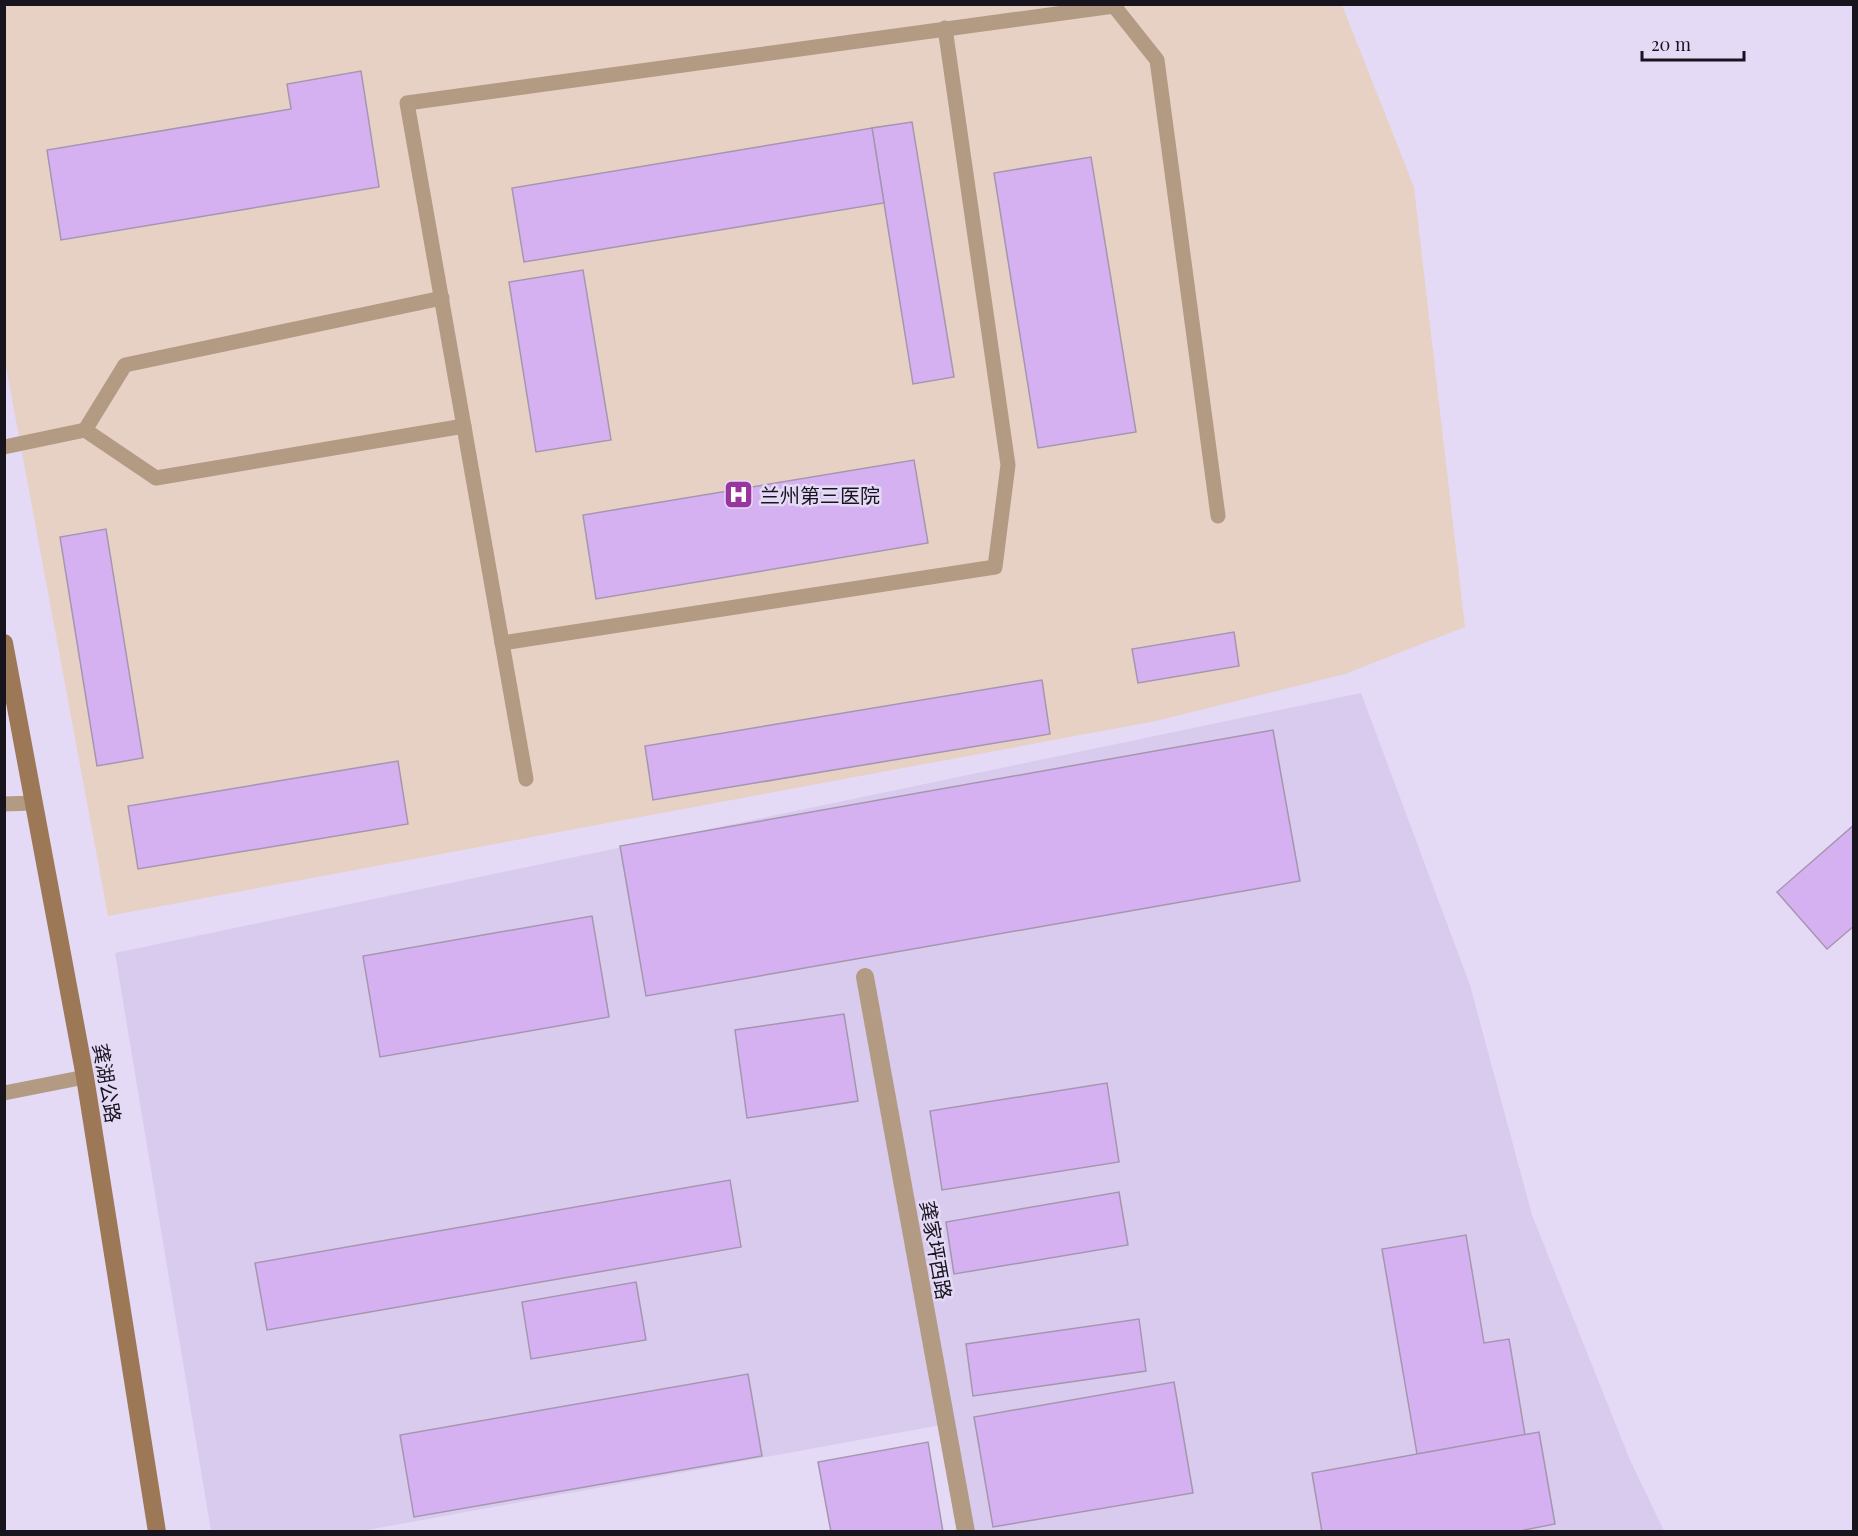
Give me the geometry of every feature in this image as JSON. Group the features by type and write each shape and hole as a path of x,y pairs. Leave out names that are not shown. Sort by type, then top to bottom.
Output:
{"main road":[{"name":"龚湖公路","path":"4,643 85,1077 157,1532"}],"street":[{"name":"龚家坪西路","path":"865,977 966,1532"}],"lane":[{"path":"526,778 407,103 1114,6 1157,60 1218,516"},
{"path":"502,643 995,567 1008,465 945,28"},
{"path":"85,430 125,365 442,298"},
{"path":"4,447 85,430 156,478 464,426"},
{"path":"4,804 34,803"},
{"path":"4,1093 85,1077"}],"shaded area":[{"name":"兰州第三医院","path":"4,5 1342,5 1414,187 1465,627 1345,674 1156,721 108,916 5,361"},
{"path":"1361,693 1470,985 1532,1215 1630,1460 1664,1531 958,1531 941,1425 362,1531 211,1531 115,953"}],"building":[{"path":"361,71 379,187 61,240 47,150 291,109 287,84"},
{"path":"912,122 954,377 913,384 872,128"},
{"path":"872,128 884,203 524,262 512,188"},
{"path":"1091,157 1136,432 1038,448 994,173"},
{"path":"583,270 611,440 536,452 509,282"},
{"path":"914,460 928,543 596,599 583,515"},
{"path":"106,529 143,758 97,766 60,537"},
{"path":"1234,632 1239,666 1138,683 1132,649"},
{"path":"1042,680 1050,734 653,800 645,746"},
{"path":"1273,730 1300,881 646,996 620,846"},
{"path":"398,761 408,824 138,869 128,806"},
{"path":"1854,825 1854,926 1827,949 1777,892"},
{"path":"592,916 609,1017 380,1057 363,956"},
{"path":"844,1014 858,1101 747,1118 735,1030"},
{"path":"1107,1083 1119,1162 942,1190 930,1111"},
{"path":"730,1180 741,1247 267,1330 255,1263"},
{"path":"1119,1192 1128,1245 954,1274 946,1222"},
{"path":"1466,1235 1484,1343 1509,1339 1525,1435 1417,1454 1382,1249"},
{"path":"636,1282 646,1340 531,1359 522,1302"},
{"path":"1139,1319 1146,1371 973,1396 966,1344"},
{"path":"748,1374 762,1456 414,1517 400,1435"},
{"path":"1174,1382 1193,1493 993,1527 974,1417"},
{"path":"1539,1432 1555,1524 1514,1532 1322,1532 1312,1473"},
{"path":"928,1442 943,1532 831,1532 818,1462"}],"place":[{"name":"兰州第三医院","path":"739,494"}]}
